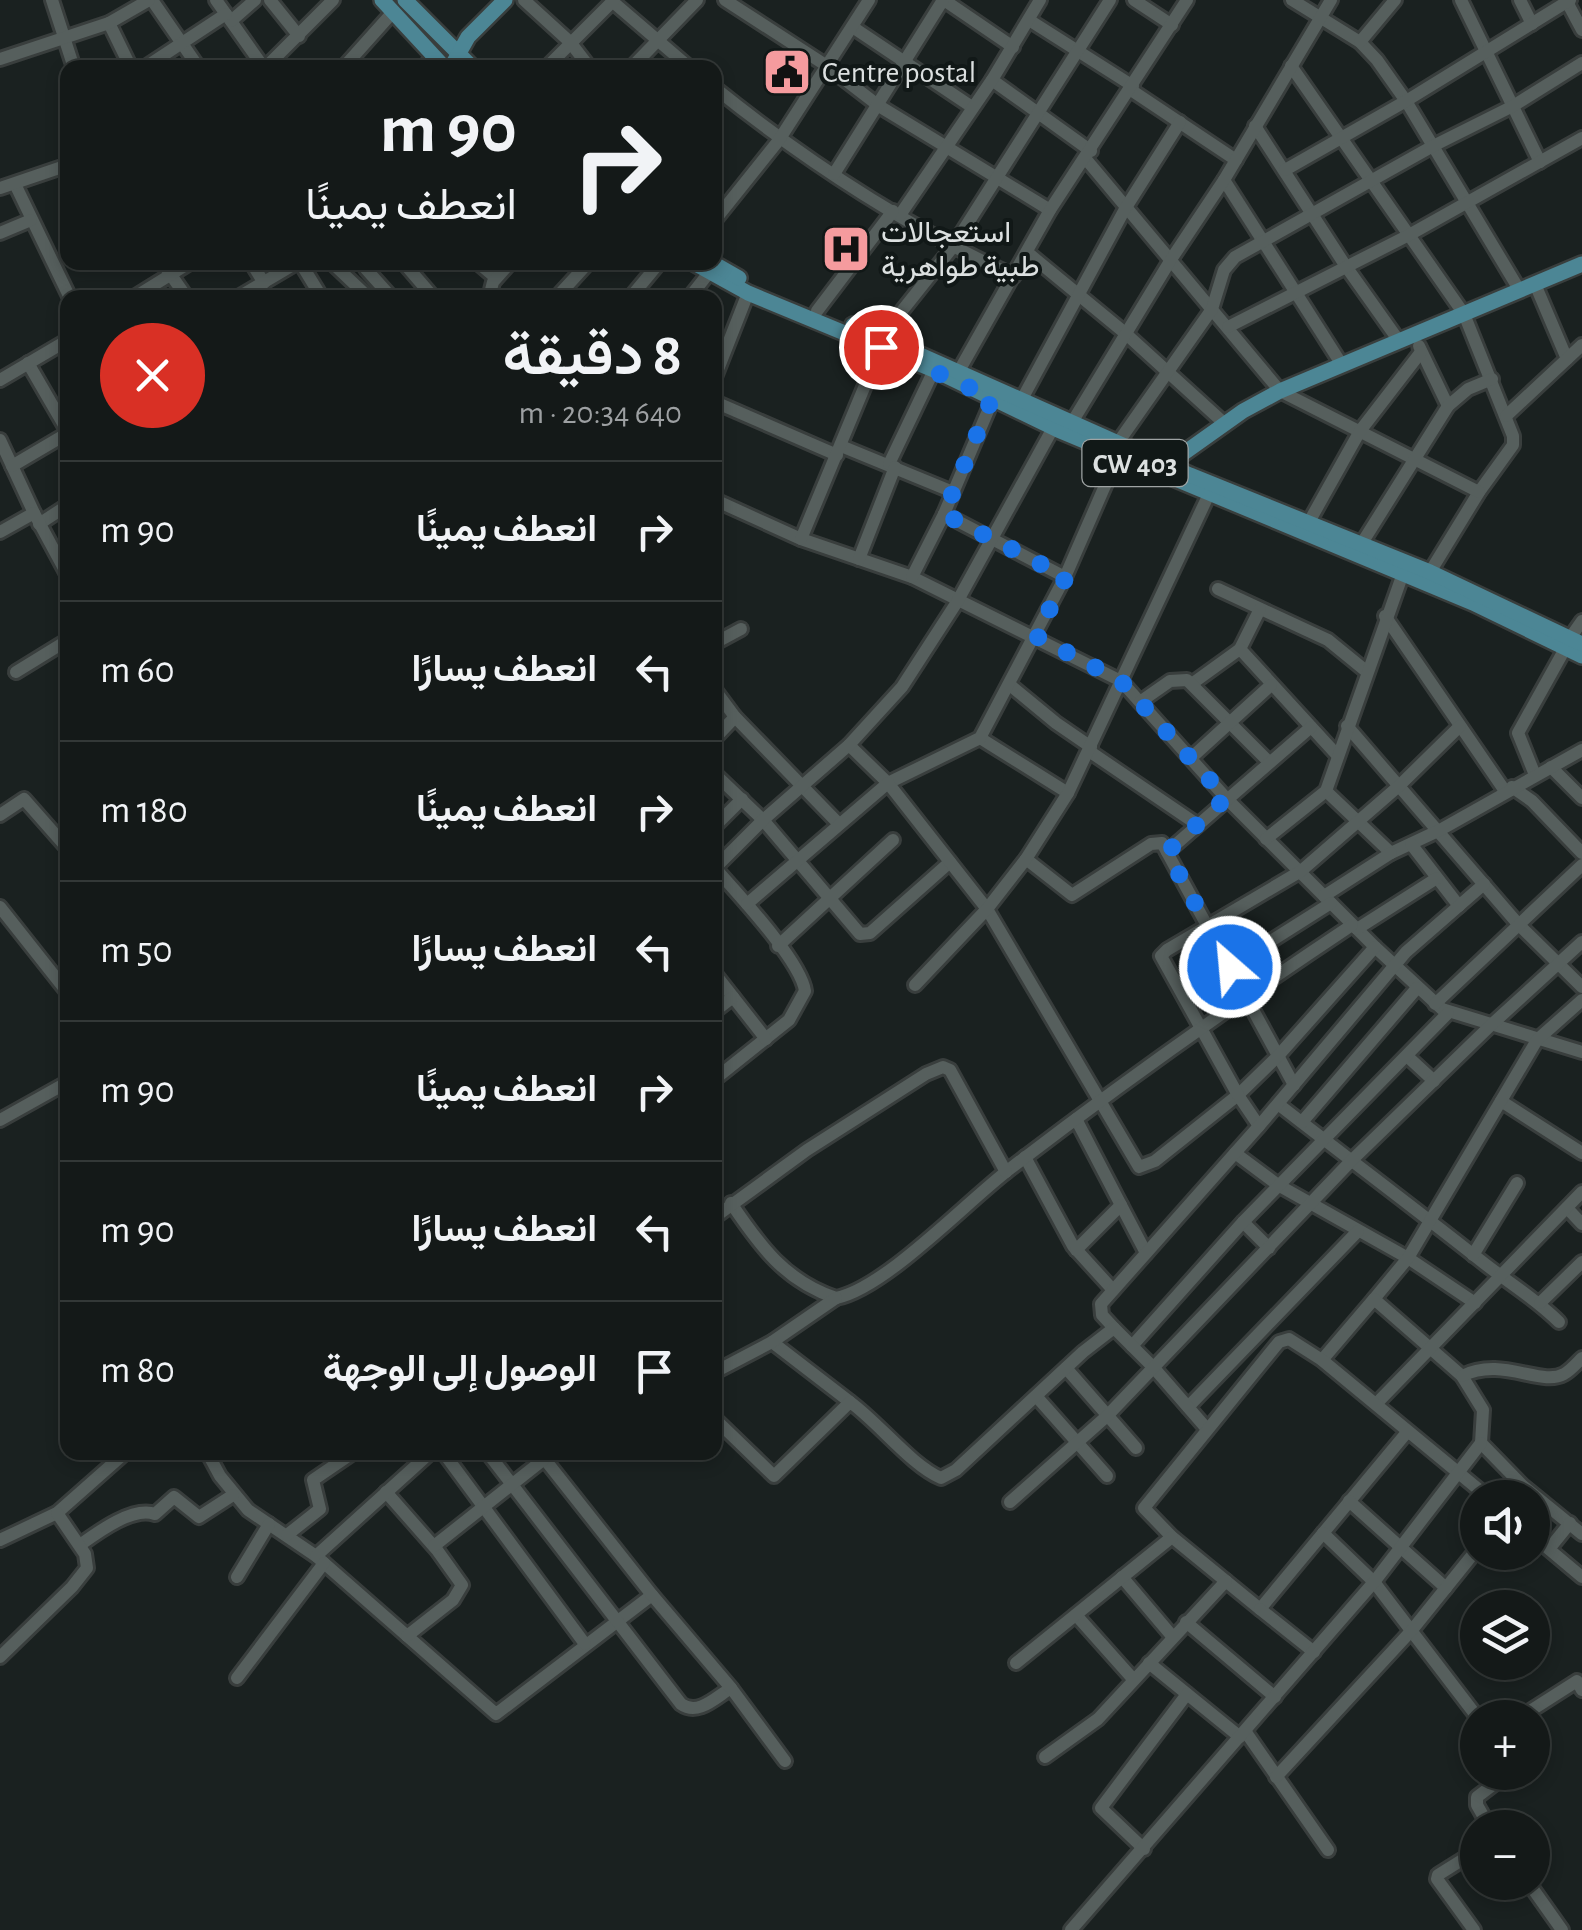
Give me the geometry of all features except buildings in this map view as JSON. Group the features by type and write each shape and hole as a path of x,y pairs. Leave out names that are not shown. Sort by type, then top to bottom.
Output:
{"main road":[{"path":"394,4 443,60 505,0"},
{"path":"1162,468 1280,391 1579,269"},
{"name":"CW 403","path":"713,270 748,293 881,341 934,370 956,375 992,398 1054,428 1309,522 1362,544 1404,568 1430,572 1573,643 1582,656"},
{"name":"CW 403","path":"715,270 1021,400 1118,450"},
{"path":"1190,481 1204,439"},
{"name":"CW 403","path":"1190,481 1209,494 1404,568 1573,643"}],"street":[{"path":"53,0 71,60"},
{"path":"0,59 109,24 150,0 193,60"},
{"path":"216,0 258,60"},
{"path":"156,60 255,0"},
{"path":"270,0 300,36"},
{"path":"273,60 333,0"},
{"path":"524,0 584,60"},
{"path":"726,0 827,66 879,106 1050,210"},
{"path":"834,174 944,0 1013,47"},
{"path":"816,311 946,148 1040,0"},
{"path":"801,539 881,341 952,248 1110,0"},
{"path":"1134,0 1172,26"},
{"path":"956,375 1050,210 1187,0"},
{"path":"1292,0 1360,42 1406,101 1466,203 1528,288 1567,359"},
{"path":"1071,424 1332,0"},
{"path":"1360,42 1395,0"},
{"path":"1461,0 1540,162"},
{"path":"1520,0 1532,24"},
{"path":"640,60 694,1"},
{"path":"722,211 780,140 854,28 865,1"},
{"path":"1284,170 1569,1 1582,30"},
{"path":"553,60 607,3 680,60"},
{"path":"348,60 394,4"},
{"path":"1028,20 1236,160"},
{"path":"109,24 127,60"},
{"path":"854,28 972,107"},
{"path":"747,904 888,784 980,738 1066,577 1118,450 1212,309 1226,266 1264,240 1513,106 1582,64"},
{"path":"1292,66 1464,314 1506,416 1513,445 1430,572"},
{"path":"992,80 1040,112 1088,155 1125,209 1280,391 1479,492"},
{"path":"722,94 780,140 952,248 1014,276"},
{"path":"1021,400 1125,209 1180,122"},
{"path":"1255,126 1345,265 1421,352 1448,406"},
{"path":"1228,327 1409,235 1582,138"},
{"path":"0,188 60,168"},
{"path":"1224,180 1342,365"},
{"path":"15,184 66,290"},
{"path":"0,233 31,220"},
{"path":"1028,253 1125,333 1225,424"},
{"path":"55,269 60,265"},
{"path":"142,290 164,270"},
{"path":"259,290 288,270"},
{"path":"339,270 359,290"},
{"path":"352,283 365,270"},
{"path":"371,270 385,290"},
{"path":"409,270 427,290"},
{"path":"486,270 495,280"},
{"path":"486,290 504,270"},
{"path":"563,290 582,270"},
{"path":"637,290 653,270"},
{"path":"492,290 495,280"},
{"path":"374,290 380,285"},
{"path":"722,359 748,293"},
{"path":"0,380 60,345"},
{"path":"1506,416 1582,345"},
{"path":"1309,522 1360,430 1421,352"},
{"path":"28,364 60,418"},
{"path":"859,559 892,466 934,370"},
{"path":"1362,544 1448,406 1468,389 1492,379"},
{"path":"912,577 954,492 992,398"},
{"path":"722,405 954,492"},
{"path":"722,861 762,820 849,746 902,688 957,602 1054,428"},
{"path":"12,466 60,437"},
{"path":"0,440 60,561"},
{"path":"914,985 987,909 1026,859 1068,793 1209,494"},
{"path":"722,503 801,539 912,577 1121,681 1226,798 1435,1004 1448,1013 1582,1052"},
{"path":"0,532 60,508"},
{"path":"944,514 1066,577"},
{"path":"1266,838 1326,791 1404,568"},
{"path":"1218,590 1328,640 1366,671"},
{"path":"1193,683 1240,650 1260,609"},
{"path":"1385,616 1508,789 1532,801 1582,852"},
{"path":"1535,775 1518,733 1573,643 1582,621"},
{"path":"722,639 741,629"},
{"path":"16,672 60,645"},
{"path":"1240,650 1337,755"},
{"path":"1140,702 1170,680 1193,683 1269,762"},
{"path":"1191,758 1271,684"},
{"path":"1010,686 1090,749 1198,825"},
{"path":"722,699 838,824"},
{"path":"722,731 735,717"},
{"path":"1347,726 1519,925 1582,987"},
{"path":"1259,1126 1161,956 1301,871 1400,785 1460,726"},
{"path":"1167,852 1310,727"},
{"path":"980,738 1068,793"},
{"path":"849,746 888,784 987,909 1139,1167 1155,1161 1238,1095 1278,1056 1374,947"},
{"path":"1230,967 1390,853 1440,830 1582,750"},
{"path":"1550,767 1582,798"},
{"path":"722,780 762,820 860,934 870,934 950,862"},
{"path":"1326,791 1390,853"},
{"path":"0,814 24,799 60,840"},
{"path":"722,819 742,799"},
{"path":"778,946 893,840"},
{"path":"1026,859 1072,895 1155,842 1162,843 1294,1086"},
{"path":"1411,844 1459,906"},
{"path":"1435,1004 1582,865"},
{"path":"722,876 802,976 805,992 789,1020 722,1074"},
{"path":"722,1368 772,1342 836,1298 866,1288 1025,1157 1245,996 1438,878"},
{"path":"1207,1429 1100,1310 1418,941 1484,884"},
{"path":"0,907 60,984"},
{"path":"1010,1502 1108,1416 1352,1161 1582,942"},
{"path":"722,983 766,1039"},
{"path":"1302,1122 1417,988"},
{"path":"722,1006 733,997"},
{"path":"1322,1360 1408,1258 1537,1040 1582,1000"},
{"path":"1132,1346 1278,1185 1448,1013"},
{"path":"1408,1056 1434,1081"},
{"path":"836,1298 810,1288 779,1267 724,1209 807,1150 943,1067 950,1070 1006,1172"},
{"path":"0,1120 60,1086"},
{"path":"1501,1101 1582,1154"},
{"path":"1278,1104 1540,1303 1559,1322"},
{"path":"1076,1119 1146,1253"},
{"path":"1235,1153 1278,1185 1408,1258 1475,1303"},
{"path":"1025,1157 1076,1250 1114,1290"},
{"path":"1472,1255 1517,1183"},
{"path":"1376,1404 1582,1192"},
{"path":"1076,1250 1120,1204"},
{"path":"1567,1208 1582,1224"},
{"path":"1243,1222 1269,1248"},
{"path":"1188,1407 1358,1231"},
{"path":"1540,1303 1582,1262"},
{"path":"1071,1930 1374,1582 1480,1444 1483,1410 1462,1376 1374,1299"},
{"path":"772,1342 872,1418 919,1464 942,1478 956,1470 1114,1328"},
{"path":"1314,1652 1172,1537 1149,1516 1145,1504 1279,1342 1294,1340 1322,1360 1469,1480"},
{"path":"1462,1376 1494,1367 1553,1377 1564,1374 1582,1358"},
{"path":"1066,1368 1136,1448"},
{"path":"1036,1396 1107,1476"},
{"path":"722,1426 774,1476 850,1402"},
{"path":"1260,1608 1408,1431"},
{"path":"1480,1444 1509,1480"},
{"path":"0,1540 57,1513 117,1460"},
{"path":"213,1460 234,1495 320,1559 498,1714 652,1595"},
{"path":"287,1535 320,1509 313,1480 342,1460"},
{"path":"237,1678 320,1559 422,1460"},
{"path":"449,1460 585,1644"},
{"path":"493,1460 686,1708 699,1708 731,1688"},
{"path":"434,1546 540,1460"},
{"path":"550,1460 785,1761"},
{"path":"386,1492 460,1580 461,1591 407,1636"},
{"path":"80,1545 136,1514 146,1510 155,1514 174,1497 201,1517 234,1495"},
{"path":"1349,1501 1446,1588"},
{"path":"1550,1511 1582,1534"},
{"path":"0,1657 83,1574 88,1562 57,1513"},
{"path":"1550,1548 1570,1523"},
{"path":"237,1577 268,1524"},
{"path":"1324,1533 1374,1582 1464,1700"},
{"path":"1016,1662 1172,1537"},
{"path":"1550,1550 1582,1577"},
{"path":"1276,1777 1412,1630 1460,1570"},
{"path":"1122,1577 1172,1636"},
{"path":"1044,1757 1098,1719 1226,1580"},
{"path":"1076,1615 1133,1679"},
{"path":"1186,1622 1275,1698"},
{"path":"1148,1663 1243,1734 1328,1850"},
{"path":"1547,1700 1577,1681 1582,1690"},
{"path":"1144,1849 1101,1808 1187,1694"},
{"path":"1480,1810 1477,1797 1486,1790"},
{"path":"1460,1861 1438,1874 1438,1879 1474,1930"},
{"path":"1541,1900 1562,1930"}],"place":[{"name":"Centre postal","path":"787,72"},
{"name":"استعجالات طبية طواهرية","path":"846,249"}],"route":[{"path":"881,347 992,398 944,514 1066,577 1036,636 1121,681 1226,798 1167,852 1230,967"}]}
